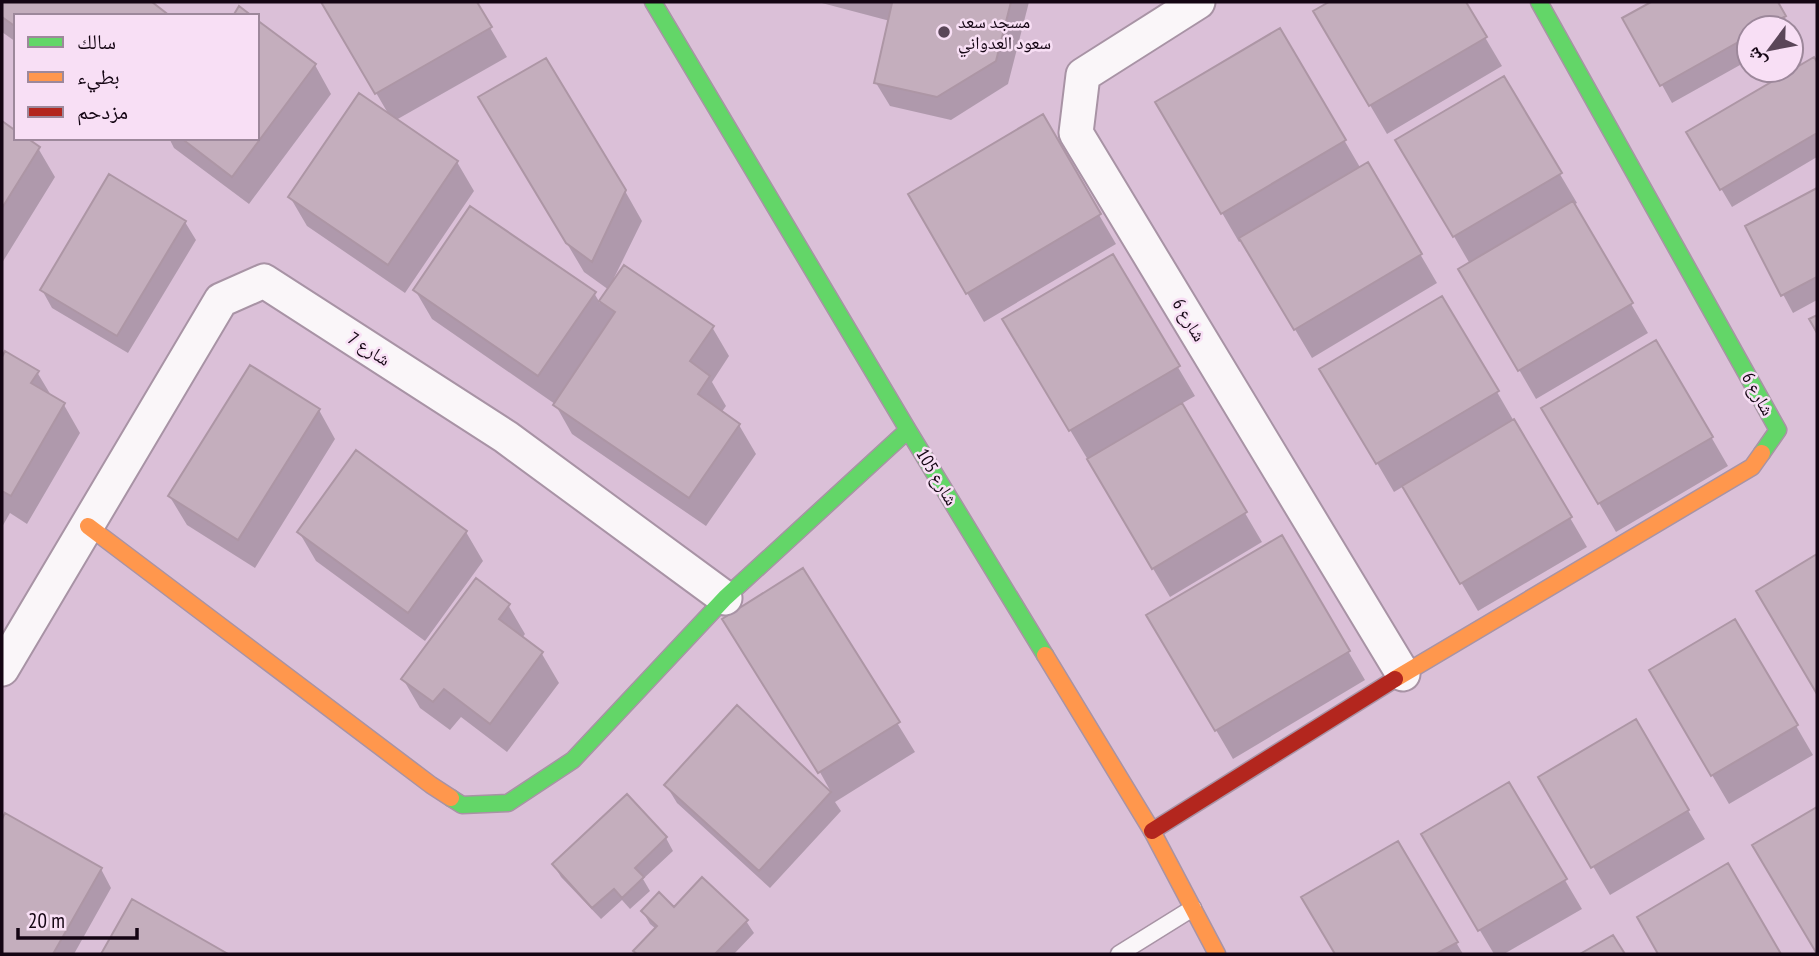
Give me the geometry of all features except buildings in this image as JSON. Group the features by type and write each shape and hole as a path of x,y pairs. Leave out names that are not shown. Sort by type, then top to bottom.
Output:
{"street":[{"name":"شارع 105","path":"653,2 908,430 1152,831 1217,954"},
{"name":"شارع 6","path":"1198,2 1083,75 1076,133 1404,674"},
{"name":"شارع 6","path":"1152,831 1404,674 1752,467 1778,430 1539,2"},
{"name":"شارع 7","path":"2,669 221,300 264,281 506,437 725,598"},
{"path":"88,526 462,805 508,803 573,760 725,598 908,430"}],"lane":[{"path":"1119,954 1193,908"}],"traffic: fast":[{"path":"653,2 1045,655"},
{"path":"1539,2 1778,430 1762,453"},
{"path":"451,798 462,805 508,803 573,760 725,598 908,430"}],"traffic: slow":[{"path":"1395,679 1752,467 1762,453"},
{"path":"88,526 451,798"},
{"path":"1045,655 1152,831 1217,954"}],"traffic: jam":[{"path":"1152,831 1395,679"}],"place":[{"name":"مسجد سعد سعود العدواني","path":"944,32"}]}
